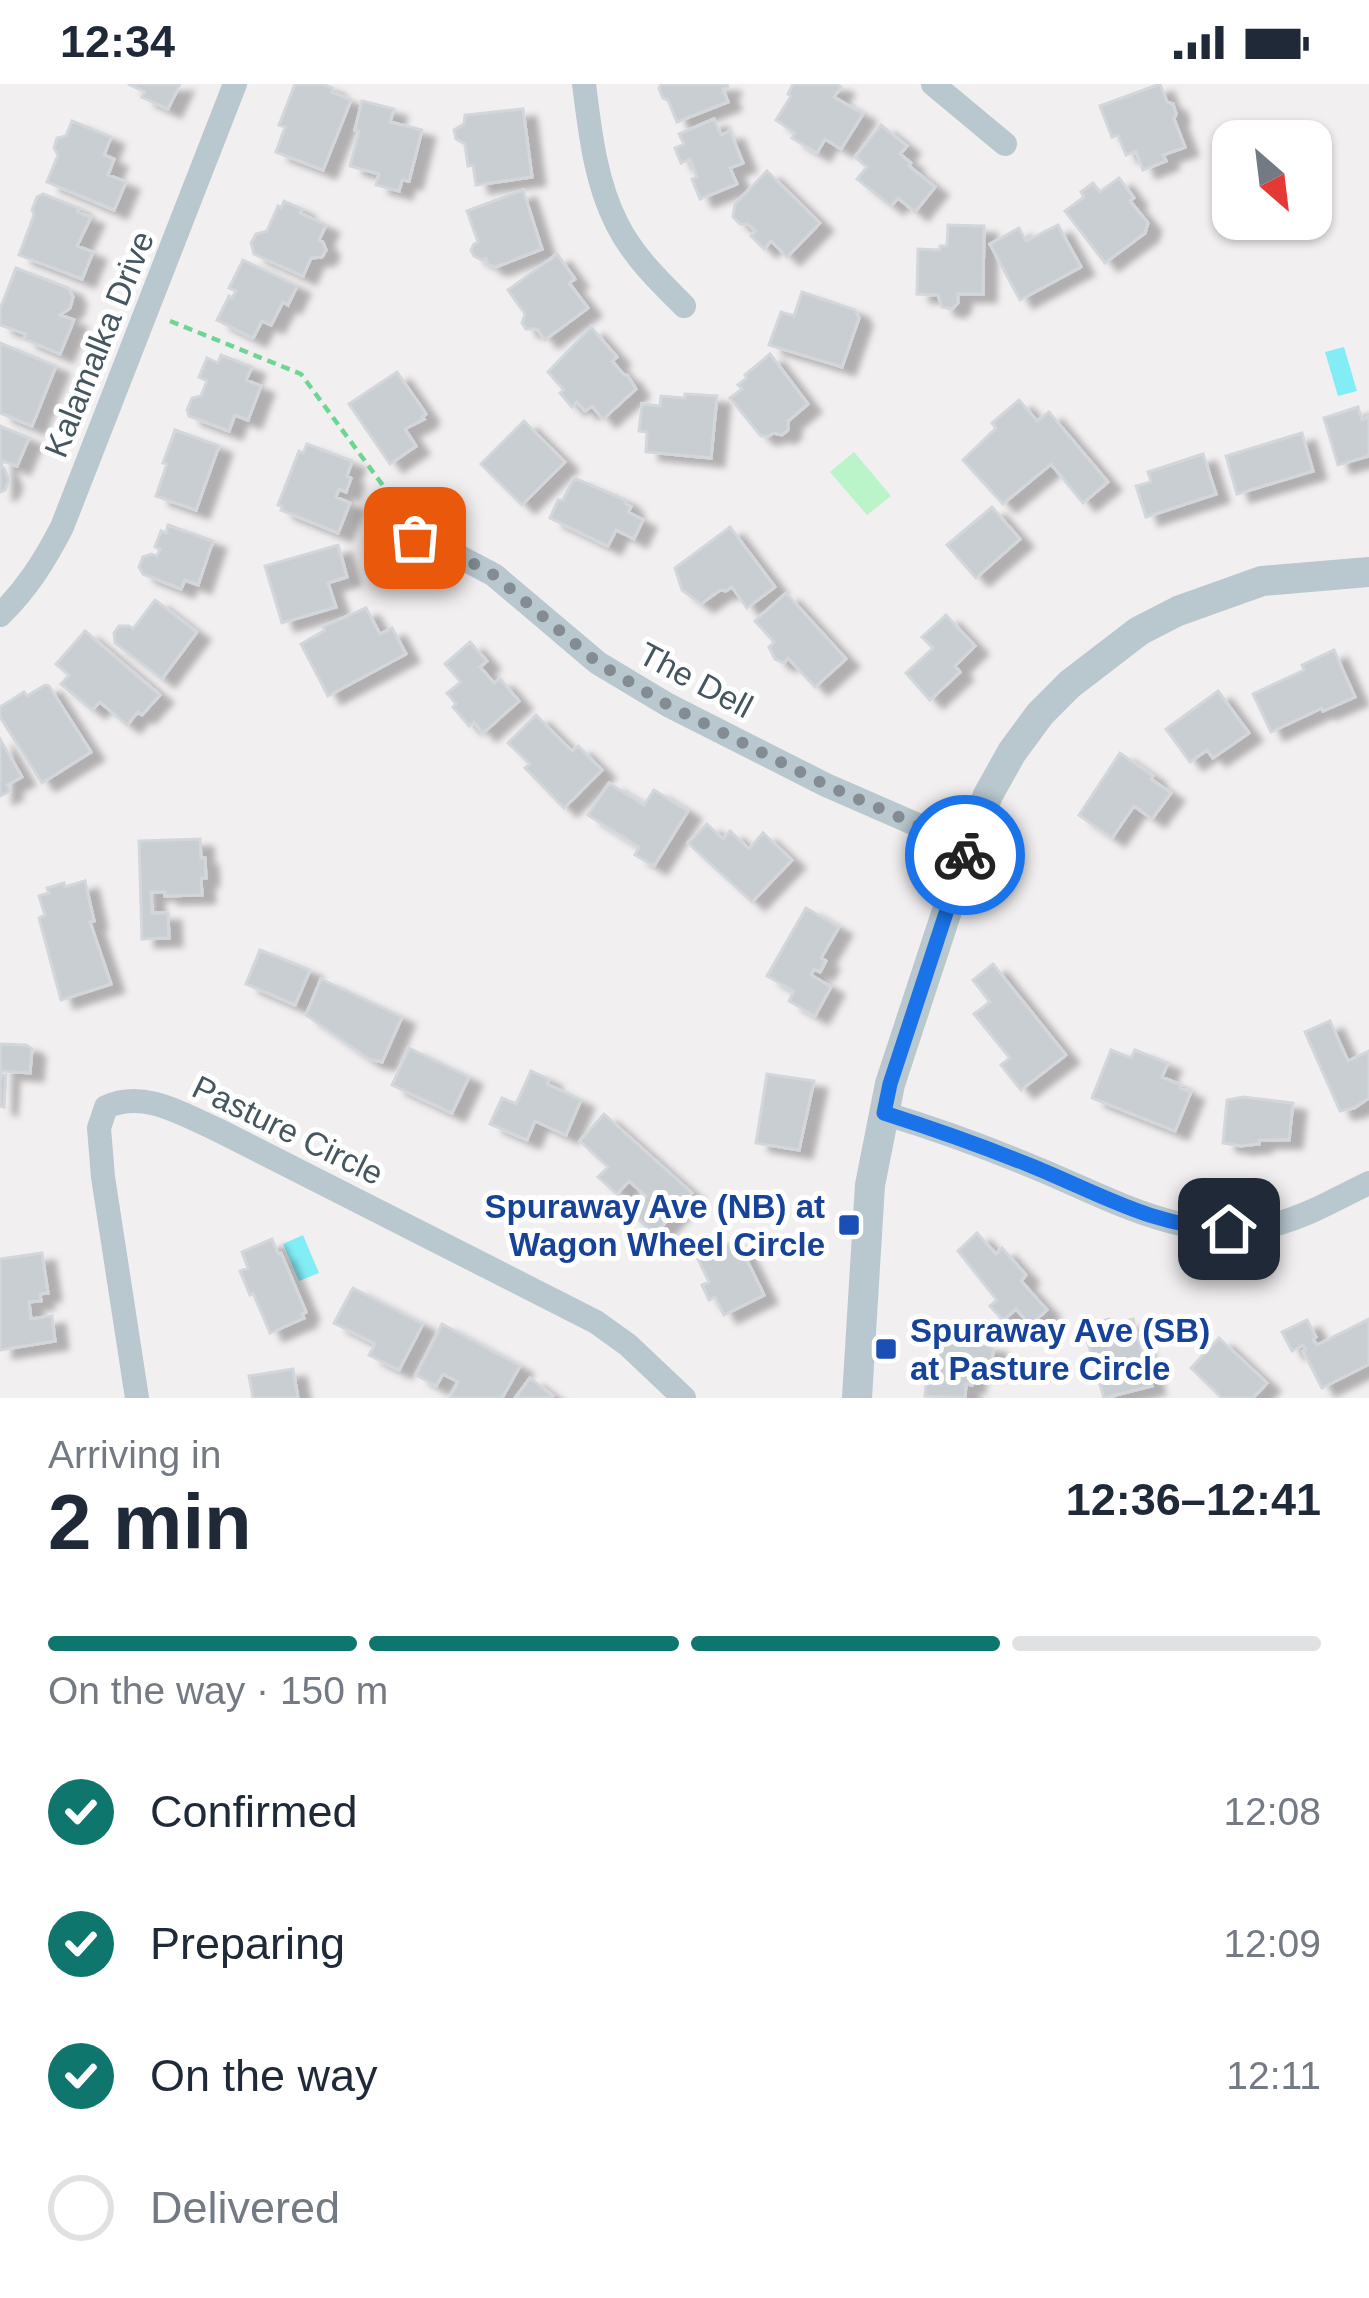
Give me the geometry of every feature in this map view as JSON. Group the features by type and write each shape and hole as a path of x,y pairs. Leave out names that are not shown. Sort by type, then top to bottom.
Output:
{"street":[{"name":"Kalamalka Drive","path":"0,615 42,566 62,527 236,84"},
{"path":"584,84 597,169 617,226 647,268 684,306"},
{"path":"933,84 1005,144"},
{"name":"The Dell","path":"415,538 494,575 598,663 668,705 826,785 968,847"},
{"path":"857,1398 869,1185 890,1084 968,847 1000,772 1040,714 1070,684 1159,620 1262,581 1369,572"},
{"name":"Pasture Circle","path":"137,1398 99,1135 106,1107 128,1100 171,1109 218,1130 596,1322 684,1398"},
{"path":"884,1113 1031,1166 1148,1217 1208,1228 1279,1223 1369,1183"}],"path":[{"path":"190,329 301,374 398,506 415,538"}],"green space":[{"path":"854,452 891,496 867,515 830,472"}],"water":[{"path":"1344,347 1357,391 1338,396 1325,352"},
{"path":"303,1235 319,1273 299,1281 283,1244"}],"building":[{"path":"128,84 180,84 168,109 142,97 145,92"},
{"path":"295,84 322,84 351,100 323,170 276,152 285,127 279,125"},
{"path":"661,84 727,84 723,89 728,102 677,122 659,89"},
{"path":"793,84 836,84 841,87 834,97 863,114 841,149 825,139 817,153 792,138 795,133 776,120"},
{"path":"1160,84 1167,102 1173,104 1185,147 1143,170 1136,151 1126,155 1118,135 1112,137 1100,106"},
{"path":"362,101 394,109 390,122 422,130 409,181 402,180 399,191 376,185 379,174 350,166"},
{"path":"523,109 532,177 476,185 465,144 456,139 454,130 464,124 465,115"},
{"path":"714,119 721,135 730,131 743,163 730,168 737,184 700,199 690,159 681,163 675,148 684,144 679,134"},
{"path":"72,121 111,137 104,155 114,159 108,175 126,182 114,210 47,182 58,155 57,138 66,136"},
{"path":"881,125 907,146 900,154 909,166 935,187 915,212 898,198 891,206 857,179 867,167 855,157"},
{"path":"767,171 820,223 787,257 771,241 764,249 751,236 756,231 733,217 735,204"},
{"path":"1119,178 1148,223 1145,233 1105,263 1065,211 1093,183 1100,192"},
{"path":"523,190 542,249 496,267 488,265 486,258 474,256 471,250 478,242 467,211"},
{"path":"43,194 91,217 77,246 93,252 82,279 19,255 37,197"},
{"path":"284,201 326,225 319,240 326,250 322,257 311,258 303,276 254,254 251,243 256,234 267,231"},
{"path":"948,225 984,226 983,294 958,294 952,309 942,307 938,295 917,294 918,249 947,246"},
{"path":"1058,225 1081,267 1020,300 990,244 1019,228 1026,241"},
{"path":"557,254 575,279 569,283 588,308 545,340 537,329 526,329 525,314 508,290"},
{"path":"243,260 297,286 288,305 283,302 271,325 262,321 253,338 217,320 236,291 229,288"},
{"path":"16,268 68,288 73,297 70,308 60,315 74,320 60,354 0,325 0,309"},
{"path":"802,292 855,310 859,318 842,367 769,345 781,312 794,316"},
{"path":"591,327 636,389 603,419 592,406 585,411 577,402 572,407 548,372"},
{"path":"0,343 56,366 32,426 0,413"},
{"path":"770,354 808,404 788,421 782,435 761,436 730,398 742,389 738,385 745,375"},
{"path":"221,355 252,367 246,380 261,386 248,420 235,415 229,431 189,416 187,410 207,381 199,377 207,358 218,363"},
{"path":"397,372 426,414 405,429 416,446 390,464 349,404"},
{"path":"685,394 717,396 711,458 646,452 647,432 639,431 642,404 660,406 661,396 685,398"},
{"path":"1019,400 1037,421 1049,412 1108,482 1083,503 1051,464 1003,504 963,460 996,428 992,423"},
{"path":"1358,407 1362,420 1369,417 1369,456 1338,465 1324,418"},
{"path":"524,421 565,462 522,505 481,464"},
{"path":"0,426 29,438 17,466 3,461 1,467 9,480 0,492"},
{"path":"175,430 219,446 196,510 156,496"},
{"path":"1302,433 1313,471 1237,494 1226,456"},
{"path":"307,444 352,461 346,492 339,489 336,497 350,503 338,533 278,505 299,451 303,453"},
{"path":"1203,454 1216,494 1146,517 1136,486 1151,482 1148,472"},
{"path":"574,478 626,500 631,507 628,512 643,520 634,539 616,530 608,546 550,518"},
{"path":"992,507 1020,539 976,578 947,545"},
{"path":"168,525 213,541 198,585 185,580 181,589 143,574 139,567 143,557 157,556 160,549 155,547"},
{"path":"730,527 775,587 747,608 732,587 701,604 682,590 675,568"},
{"path":"338,545 347,577 328,583 336,607 282,623 265,566"},
{"path":"786,593 846,659 815,687 788,658 784,663 775,659 769,647 774,642 755,621"},
{"path":"155,600 197,632 162,679 115,643 114,633 119,626 133,629"},
{"path":"366,608 380,634 392,628 406,654 328,696 301,644 323,627"},
{"path":"946,615 975,646 955,666 960,672 930,700 906,673 933,648 922,637"},
{"path":"85,631 160,695 127,725 100,702 92,710 61,684 69,675 56,664"},
{"path":"470,642 487,661 480,667 494,683 500,679 519,701 483,733 474,722 469,726 447,693 461,682 445,664"},
{"path":"1334,650 1355,697 1271,732 1253,694"},
{"path":"45,685 91,752 42,783 0,717 0,707"},
{"path":"1218,691 1249,733 1213,758 1207,750 1190,762 1166,729"},
{"path":"536,715 572,751 578,746 602,770 564,808 508,743"},
{"path":"0,739 22,777 7,785 10,791 0,796"},
{"path":"1120,753 1171,793 1152,819 1134,806 1112,838 1079,815"},
{"path":"609,783 644,805 654,790 688,811 654,866 635,855 639,847 588,815"},
{"path":"707,824 723,839 730,831 749,849 763,833 792,860 752,902 688,843"},
{"path":"200,839 206,878 201,878 202,895 151,892 152,913 168,913 169,938 142,939 139,841"},
{"path":"85,881 94,921 90,922 111,984 61,1000 39,918 45,915 39,896 49,893 47,888"},
{"path":"806,908 839,927 821,958 826,961 820,972 814,969 811,975 831,987 815,1016 789,1001 794,991 767,976"},
{"path":"260,950 310,970 295,1005 246,984"},
{"path":"993,964 1066,1055 1021,1090 1001,1065 1010,1058 974,1014 990,1002 973,980"},
{"path":"321,979 402,1017 382,1062 369,1059 306,1015"},
{"path":"1330,1021 1348,1061 1369,1051 1369,1098 1340,1111 1305,1032"},
{"path":"0,1044 32,1049 30,1073 1,1071 6,1075 4,1107 0,1106"},
{"path":"409,1048 469,1077 452,1113 392,1085"},
{"path":"1111,1050 1131,1058 1135,1050 1168,1063 1162,1077 1191,1092 1175,1131 1092,1098"},
{"path":"531,1071 581,1100 566,1135 535,1121 527,1140 490,1124 502,1098 516,1104"},
{"path":"767,1074 814,1081 799,1150 756,1143"},
{"path":"1243,1097 1293,1103 1289,1140 1259,1140 1259,1144 1241,1146 1223,1143 1227,1100"},
{"path":"604,1114 692,1193 655,1234 631,1213 646,1196 629,1181 617,1194 598,1177 608,1167 580,1141"},
{"path":"977,1233 996,1254 1002,1248 1026,1275 1021,1281 1047,1310 1030,1325 1016,1309 1003,1320 990,1306 997,1300 958,1251"},
{"path":"272,1239 306,1312 304,1318 270,1333 240,1271 248,1268 242,1252"},
{"path":"737,1240 764,1295 724,1315 702,1285 709,1282 698,1259"},
{"path":"42,1253 48,1293 40,1294 41,1301 29,1302 31,1319 52,1316 55,1341 0,1350 0,1259"},
{"path":"353,1288 423,1324 399,1370 369,1355 375,1344 334,1323"},
{"path":"1109,1319 1111,1325 1133,1319 1152,1386 1104,1398 1083,1326"},
{"path":"1369,1319 1369,1364 1322,1388 1303,1345 1292,1351 1282,1332 1307,1320 1317,1345"},
{"path":"442,1324 520,1366 502,1398 450,1398 458,1382 443,1374 436,1386 416,1375"},
{"path":"1219,1338 1267,1383 1253,1398 1222,1398 1191,1368"},
{"path":"933,1341 993,1345 992,1370 973,1368 965,1398 925,1396 927,1374 934,1375"},
{"path":"293,1369 298,1398 253,1398 249,1376"},
{"path":"530,1378 553,1396 515,1398"}],"way so far":[{"path":"415,538 494,575 612,673 826,785 968,847 965,855"}],"place":[{"name":"Spuraway Ave (NB) at Wagon Wheel Circle","path":"849,1225"},
{"name":"Spuraway Ave (SB) at Pasture Circle","path":"886,1349"}],"route":[{"path":"965,855 884,1113 1031,1166 1148,1217 1229,1229"}]}
